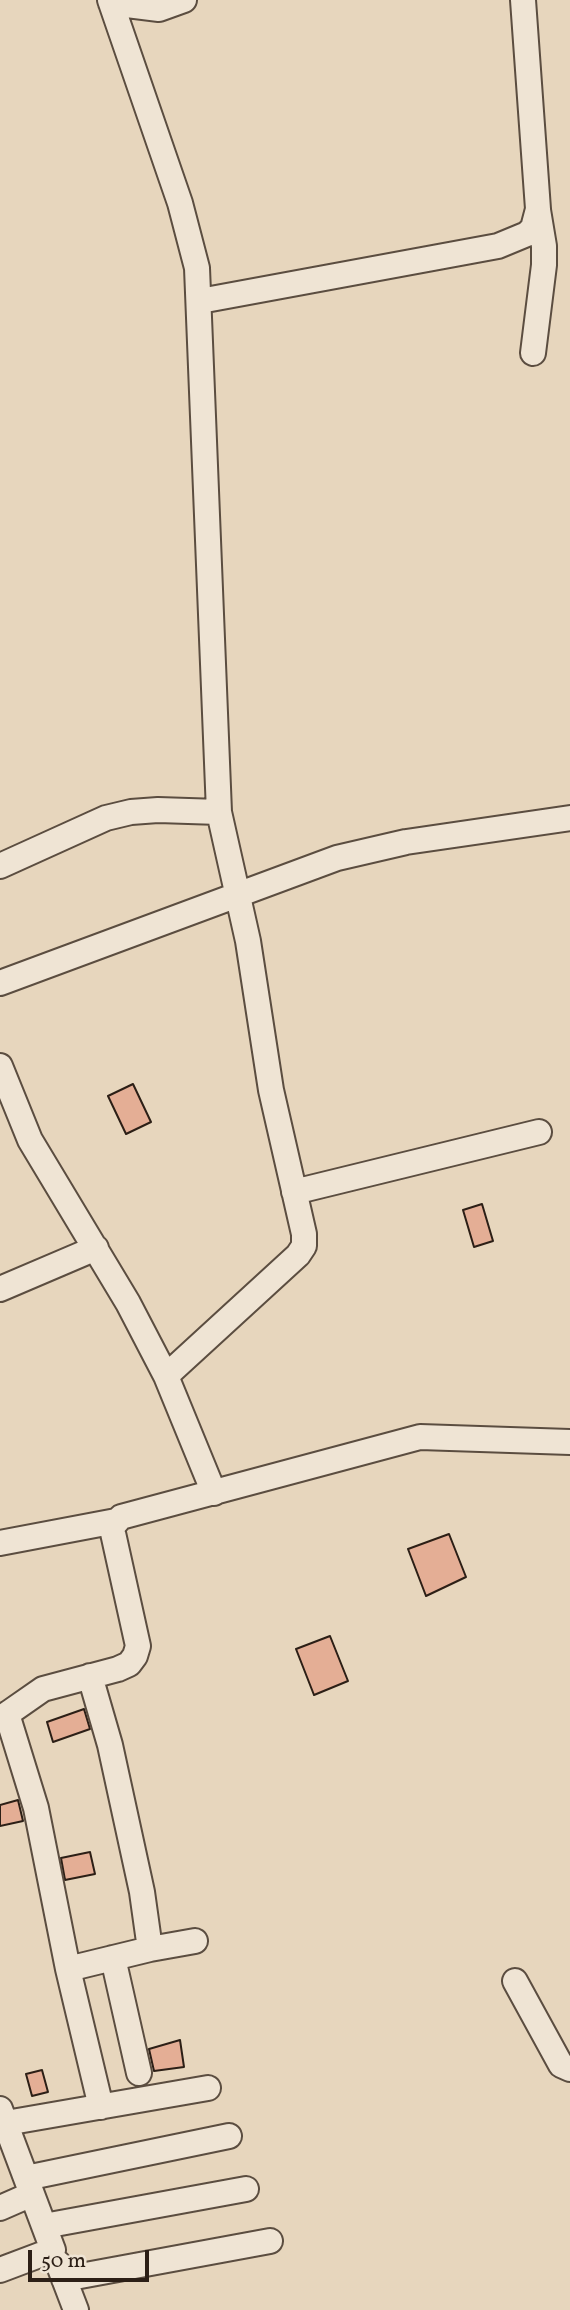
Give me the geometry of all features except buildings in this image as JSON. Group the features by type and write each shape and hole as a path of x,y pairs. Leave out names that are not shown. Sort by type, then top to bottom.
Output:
{"street":[{"path":"166,1376 298,1255 304,1246 304,1234 271,1090 248,941 219,812 197,268 189,236 110,2 159,9 184,0"},
{"path":"523,0 538,209 544,255 533,353"},
{"path":"200,301 498,246 527,234 533,228 538,209"},
{"path":"0,866 106,818 158,810 219,812"},
{"path":"0,983 307,867 405,842 570,818"},
{"path":"0,1066 30,1140 128,1303 166,1376 214,1493"},
{"path":"294,1192 539,1132"},
{"path":"0,1289 96,1248"},
{"path":"101,2107 68,1969 36,1808 4,1716 44,1689 129,1664 135,1656 138,1646 112,1527 116,1521 121,1517 420,1437 570,1442"},
{"path":"0,1544 116,1521"},
{"path":"90,1676 110,1745 142,1892 150,1949"},
{"path":"68,1969 195,1941"},
{"path":"114,1958 139,2073"},
{"path":"515,1981 561,2065 570,2069"},
{"path":"76,2310 29,2186 7,2149 3,2116 101,2107 208,2088"},
{"path":"0,2208 29,2186 229,2136"},
{"path":"44,2226 246,2189"},
{"path":"64,2279 270,2241"},
{"path":"0,2270 53,2249"}]}
